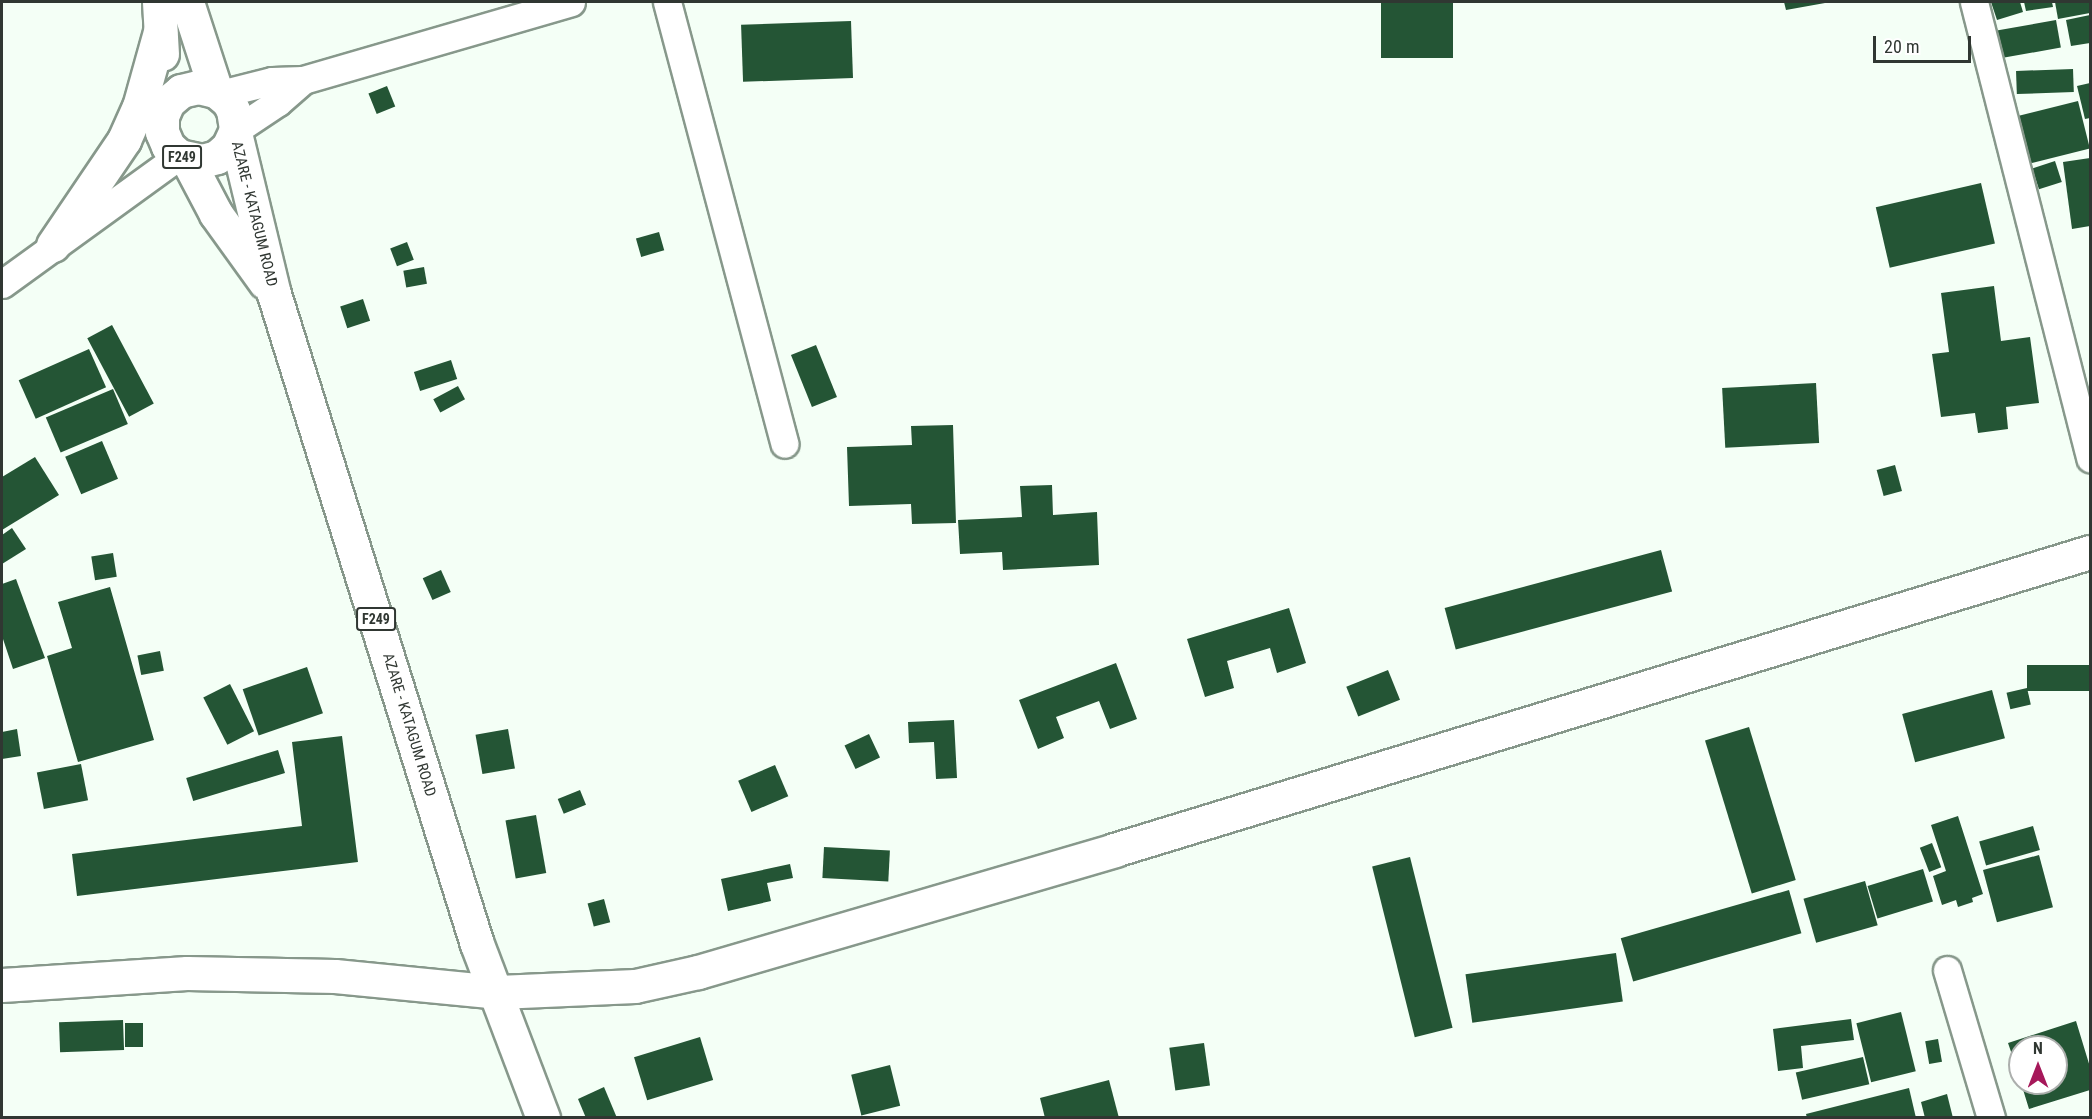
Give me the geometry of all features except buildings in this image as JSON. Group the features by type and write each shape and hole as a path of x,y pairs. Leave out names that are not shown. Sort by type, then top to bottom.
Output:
{"street":[{"name":"AZARE - KATAGUM ROAD","path":"187,2 218,92 233,110 235,131 274,294 477,944 498,992 543,1118"},
{"path":"168,102 181,92 198,87 218,92 272,81 303,80 571,2"},
{"path":"667,2 785,444"},
{"path":"1974,2 2091,458"},
{"name":"AZARE - KATAGUM ROAD","path":"159,17 168,102 162,116 162,132 168,146 183,158 216,214 274,294"},
{"path":"52,245 124,140 139,107 159,17"},
{"path":"235,131 278,102 303,80"},
{"name":"AZARE - KATAGUM ROAD","path":"183,158 202,161 217,157 228,147 235,131"},
{"path":"2,284 52,245 183,158"},
{"path":"2,985 187,973 258,973 335,976 498,992 635,986 698,972 1114,850 2091,552"},
{"path":"1947,970 1990,1118"}]}
